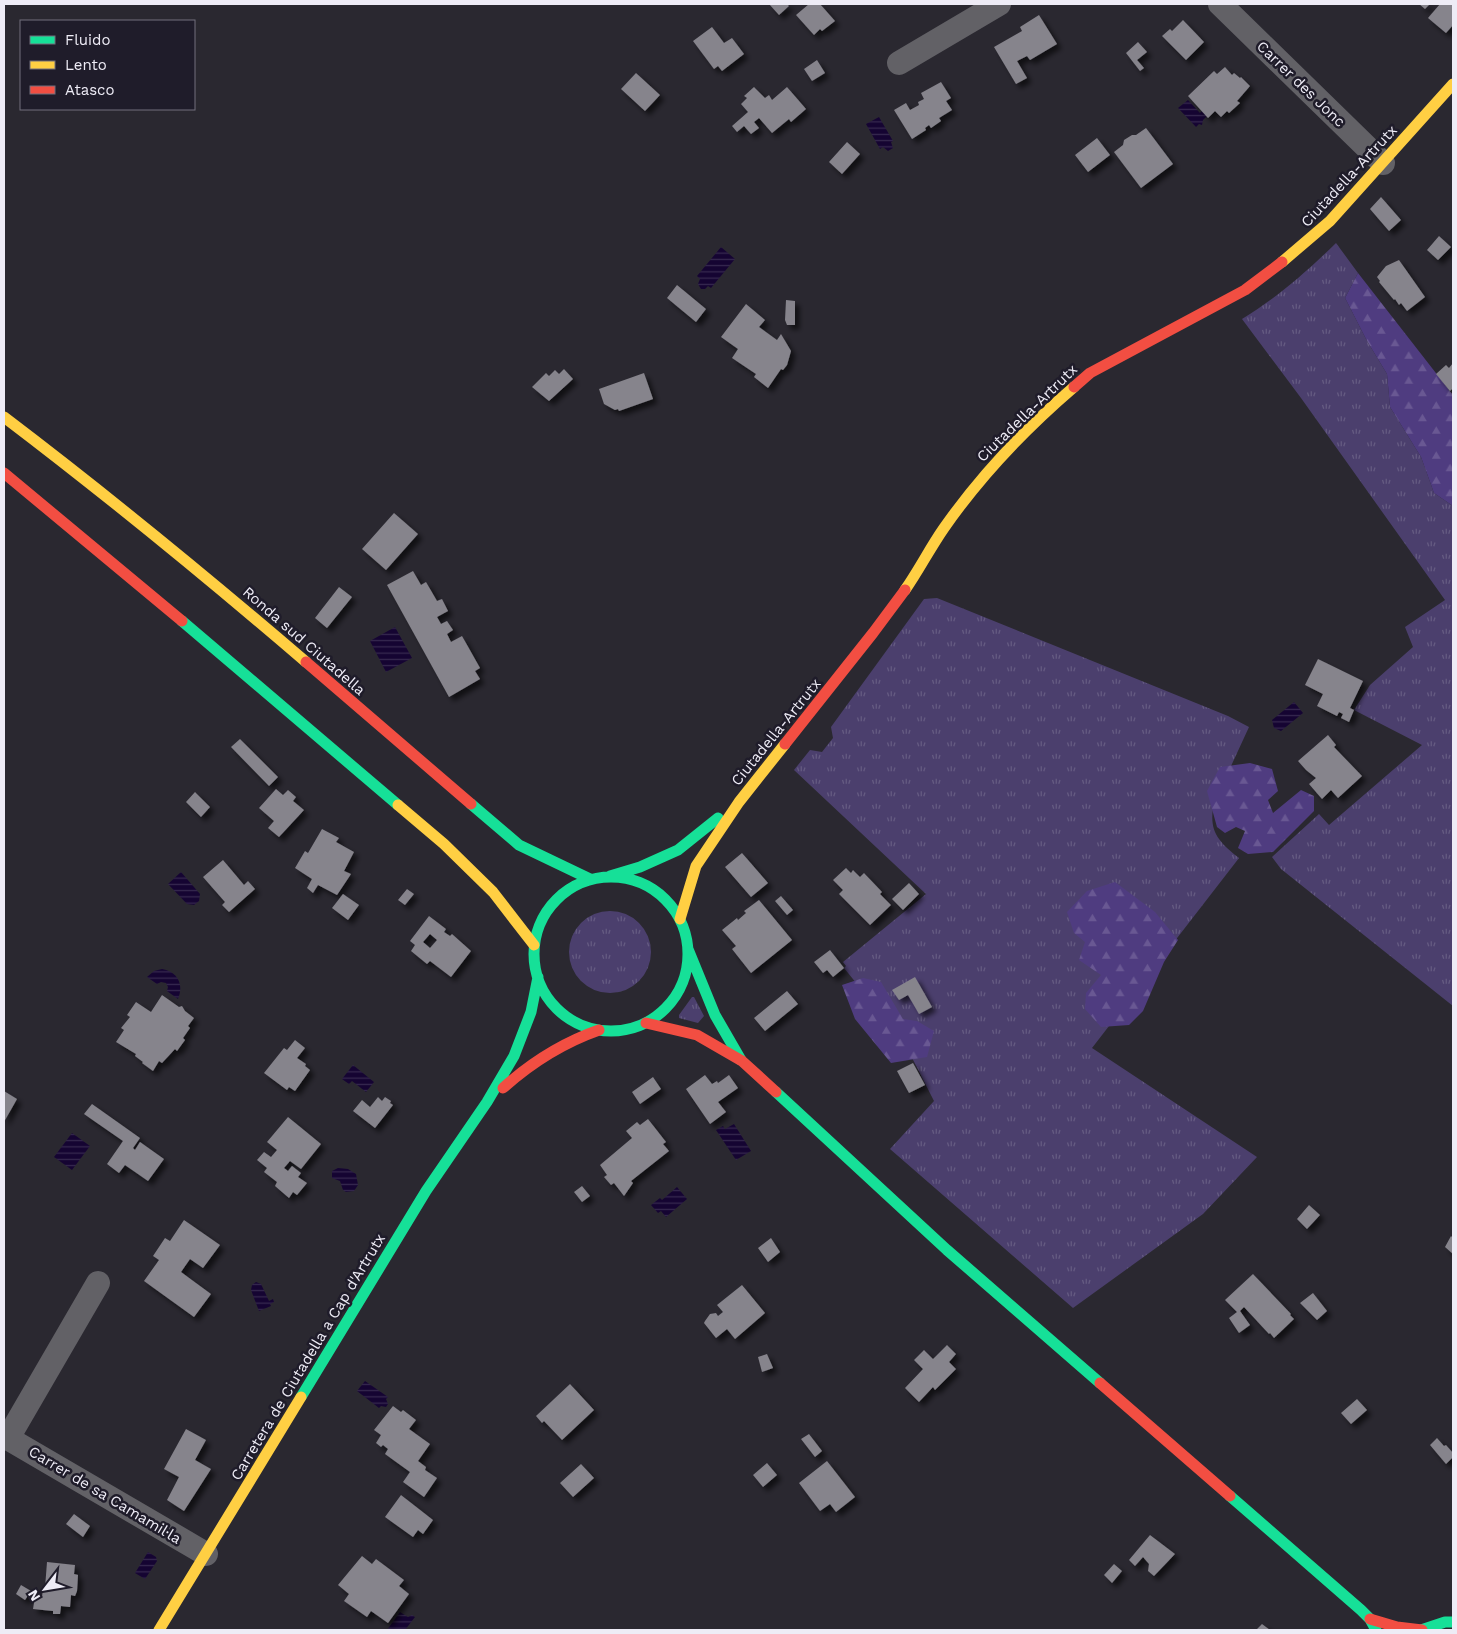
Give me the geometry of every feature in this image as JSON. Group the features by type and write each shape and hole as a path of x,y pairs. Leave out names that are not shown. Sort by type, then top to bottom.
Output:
{"main road":[{"name":"Ciutadella-Artrutx","path":"680,919 696,866 739,802 874,633 910,583 943,529 971,491 1008,449 1047,410 1090,373 1245,290 1288,258 1330,222 1453,84"},
{"name":"Ronda sud Ciutadella","path":"4,417 95,486 235,602 519,845 590,879"},
{"path":"4,474 198,634 444,844 493,892 534,945"},
{"name":"Ciutadella-Artrutx","path":"610,876 640,867 678,850 739,802"},
{"path":"610,876 631,879 650,888 667,901 680,919 686,934 688,949 686,972 678,992 664,1010 646,1023 623,1030 599,1030 576,1023 556,1008 542,990 535,968 534,945 540,923 552,903 569,888 590,879 610,876"},
{"path":"688,949 715,1015 742,1061"},
{"name":"Carretera de Ciutadella a Cap d'Artrutx","path":"159,1630 426,1192 487,1102 522,1037 531,1012 538,977"},
{"path":"646,1023 697,1035 742,1061 947,1250 1370,1619 1376,1630"},
{"name":"Carretera de Ciutadella a Cap d'Artrutx","path":"487,1102 542,1056 560,1044 599,1030"},
{"path":"1370,1619 1397,1627 1422,1630 1445,1622 1453,1622"}],"street":[{"path":"899,63 999,4"},
{"name":"Carrer des Jonc","path":"1220,4 1383,163"},
{"path":"6,1437 98,1283"},
{"name":"Carrer de sa Camamil·la","path":"6,1437 206,1554"}],"green space":[{"path":"1336,243 1358,273 1345,298 1367,341 1387,374 1390,407 1421,457 1434,493 1453,506 1453,1006 1281,869 1272,857 1319,814 1329,825 1422,745 1354,710 1370,685 1413,647 1405,627 1445,600 1301,398 1242,319 1291,284"},
{"path":"1358,273 1453,395 1453,506 1434,493 1421,457 1390,407 1387,374 1367,341 1345,298"},
{"path":"937,598 1228,716 1249,727 1214,803 1212,813 1216,835 1239,858 1092,1048 1257,1157 1203,1214 1073,1308 890,1149 934,1101 904,1042 844,968 846,966 843,962 926,894 794,770 810,750 822,752 833,738 831,727 924,599"},
{"path":"1250,763 1272,769 1278,791 1268,800 1273,813 1301,790 1314,796 1314,811 1273,852 1248,854 1238,848 1245,831 1236,827 1225,833 1217,827 1207,791 1220,767"},
{"path":"1115,882 1155,912 1178,940 1164,962 1143,1011 1129,1025 1101,1027 1085,1009 1086,993 1101,975 1079,960 1085,942 1074,933 1067,912 1087,891"},
{"path":"602,911 618,911 633,918 644,929 651,944 648,968 639,981 618,993 602,993 587,986 576,975 569,960 569,944 576,929 587,918"},
{"path":"863,978 881,982 903,1019 917,1021 934,1031 927,1057 891,1063 855,1019 842,985"},
{"path":"692,997 694,997 704,1016 698,1023 679,1018 679,1015"}],"shaded area":[{"path":"1188,100 1200,113 1202,111 1207,116 1203,120 1202,125 1199,124 1196,127 1178,108"},
{"path":"879,117 893,141 891,142 893,148 888,151 883,147 880,149 866,124"},
{"path":"721,247 735,259 711,288 708,286 705,289 701,289 698,284 700,279 697,276"},
{"path":"395,627 412,658 386,672 370,641"},
{"path":"1294,702 1303,713 1281,731 1274,728 1272,720"},
{"path":"181,872 200,894 199,901 194,905 187,904 168,884"},
{"path":"162,969 176,976 180,984 178,999 167,991 166,983 161,982 157,984 147,977 154,971"},
{"path":"353,1065 374,1082 366,1092 352,1081 349,1084 342,1079"},
{"path":"734,1124 751,1151 736,1160 716,1130 723,1126 725,1129"},
{"path":"72,1133 90,1146 72,1170 54,1157"},
{"path":"338,1168 348,1169 356,1174 358,1185 354,1191 346,1192 343,1190 340,1181 332,1178 332,1171"},
{"path":"677,1187 687,1199 666,1217 661,1211 658,1213 651,1205 660,1198 662,1200"},
{"path":"256,1282 261,1284 269,1301 273,1299 274,1302 270,1304 271,1306 259,1311 251,1290 252,1285"},
{"path":"365,1381 388,1397 386,1399 388,1404 386,1407 381,1406 379,1408 357,1391"},
{"path":"148,1552 156,1557 157,1561 145,1579 135,1573"},
{"path":"400,1612 408,1617 412,1615 415,1617 405,1630 387,1630"}],"building":[{"path":"769,4 787,4 789,6 779,15"},
{"path":"809,4 820,4 835,21 822,31 820,29 814,35 796,15"},
{"path":"1419,4 1430,4 1425,9"},
{"path":"1440,4 1453,4 1453,25 1446,33 1428,18"},
{"path":"1039,15 1057,44 1030,60 1027,56 1017,61 1027,78 1016,84 994,47 1022,31 1020,27"},
{"path":"1183,20 1204,42 1186,60 1162,36 1170,29 1172,31"},
{"path":"712,27 724,43 732,38 744,54 722,71 718,66 714,69 693,41"},
{"path":"1138,42 1147,52 1137,60 1144,68 1140,71 1126,53"},
{"path":"817,60 825,73 812,81 804,69"},
{"path":"1225,67 1232,75 1234,73 1241,77 1250,86 1237,101 1240,103 1229,113 1227,111 1221,117 1215,111 1208,118 1188,96 1214,71 1217,74"},
{"path":"636,73 660,95 645,111 621,89"},
{"path":"941,82 951,98 946,101 952,110 939,118 941,121 931,128 929,125 925,128 926,130 912,139 894,110 906,103 910,110 919,105 918,102 924,99 921,93"},
{"path":"754,87 765,98 769,95 772,100 787,87 806,109 791,122 789,119 772,133 759,118 754,122 759,128 751,134 744,126 737,132 732,126 748,112 741,104 747,98 744,96"},
{"path":"1146,128 1173,164 1141,188 1114,152 1123,145 1124,140"},
{"path":"1097,138 1110,155 1088,172 1075,155"},
{"path":"847,142 860,154 842,174 829,162"},
{"path":"1381,197 1401,220 1389,231 1370,209"},
{"path":"1439,236 1451,247 1438,260 1427,250"},
{"path":"1399,260 1425,297 1407,311 1401,303 1399,305 1394,300 1377,277 1386,266"},
{"path":"677,285 706,309 696,322 667,298"},
{"path":"786,300 795,301 795,325 787,325 785,320"},
{"path":"746,304 765,320 759,327 777,340 781,334 791,351 787,365 783,370 781,369 768,388 754,377 756,374 732,358 738,349 721,337"},
{"path":"1453,363 1453,388 1450,391 1436,374 1446,365 1449,368"},
{"path":"564,369 573,379 549,401 532,387 546,373 549,376 555,370 559,374"},
{"path":"644,373 653,399 619,411 604,404 599,389"},
{"path":"394,513 418,534 386,570 362,549"},
{"path":"413,571 421,585 426,582 437,601 442,599 448,611 437,617 441,624 447,621 453,630 447,634 451,642 462,636 480,668 475,671 480,679 449,697 387,585"},
{"path":"339,587 352,597 327,628 315,618"},
{"path":"1318,659 1363,681 1350,708 1354,710 1349,722 1341,718 1343,714 1339,712 1337,716 1317,706 1323,694 1305,685"},
{"path":"1328,735 1336,745 1334,747 1362,776 1338,798 1331,790 1322,799 1309,784 1316,778 1298,761"},
{"path":"240,739 278,777 269,786 231,747"},
{"path":"276,789 283,795 288,790 296,797 293,801 304,810 279,837 268,828 274,821 259,808"},
{"path":"195,792 210,807 201,817 186,802"},
{"path":"322,829 339,838 336,842 354,852 344,871 351,874 337,895 318,885 313,893 307,888 312,879 295,868 305,851 308,853"},
{"path":"742,853 768,883 751,897 725,867"},
{"path":"223,860 244,885 248,881 255,889 229,912 222,905 225,902 203,877"},
{"path":"846,868 851,873 853,870 860,877 864,873 882,892 880,894 891,905 870,925 839,894 843,890 833,880"},
{"path":"909,883 919,894 903,910 892,899"},
{"path":"407,889 414,894 405,905 398,900"},
{"path":"343,894 359,905 348,920 332,908"},
{"path":"781,896 793,910 787,915 775,901"},
{"path":"759,900 792,940 751,973 732,949 736,946 722,930 737,918 738,920 746,913 744,911"},
{"path":"429,916 446,929 444,932 450,936 452,934 471,951 451,977 430,961 427,964 411,951 415,945 410,941","holes":["430,934 437,940 430,948 423,942"]},
{"path":"830,950 844,968 833,977 827,970 823,973 814,962"},
{"path":"915,977 932,1007 919,1014 908,995 899,1000 892,990"},
{"path":"787,991 798,1004 765,1031 754,1018"},
{"path":"162,995 179,1007 182,1006 194,1018 183,1038 185,1040 177,1051 175,1049 162,1063 159,1061 153,1071 135,1056 136,1054 116,1042 124,1030 121,1028 130,1017 127,1015 136,1002 151,1012"},
{"path":"295,1040 305,1048 297,1058 306,1064 305,1066 310,1070 295,1091 289,1087 287,1090 264,1073 284,1048 287,1050"},
{"path":"913,1063 925,1085 909,1093 897,1071"},
{"path":"705,1075 712,1084 717,1081 718,1083 729,1075 738,1088 718,1102 726,1112 710,1124 686,1089"},
{"path":"653,1077 661,1089 640,1104 632,1092"},
{"path":"4,1091 17,1099 4,1122"},
{"path":"378,1097 382,1101 385,1097 393,1105 375,1128 353,1111 362,1100 370,1107"},
{"path":"92,1104 140,1138 133,1148 135,1150 140,1142 164,1159 148,1181 125,1165 119,1173 107,1164 123,1141 84,1114"},
{"path":"288,1117 321,1144 301,1169 290,1161 284,1168 288,1171 292,1166 301,1173 298,1177 307,1183 297,1195 293,1192 289,1198 275,1186 277,1182 264,1172 267,1168 257,1160 264,1152 271,1157 277,1150 267,1142"},
{"path":"648,1119 666,1142 663,1144 669,1151 631,1181 633,1183 624,1196 614,1183 611,1185 604,1177 607,1175 600,1165 632,1138 626,1131 637,1122 640,1125"},
{"path":"582,1186 590,1196 582,1202 574,1192"},
{"path":"1309,1205 1320,1215 1307,1229 1297,1219"},
{"path":"184,1220 220,1245 203,1268 190,1259 181,1272 211,1294 194,1317 144,1281 159,1260 153,1256 165,1238 170,1241"},
{"path":"1451,1236 1453,1238 1453,1254 1445,1247"},
{"path":"771,1238 780,1252 768,1262 758,1248"},
{"path":"1253,1274 1294,1319 1274,1338 1244,1307 1240,1311 1250,1325 1239,1333 1229,1318 1237,1312 1225,1300"},
{"path":"742,1285 765,1313 735,1339 727,1329 716,1338 704,1323 710,1314 716,1313 718,1316 723,1312 717,1305"},
{"path":"1313,1293 1327,1311 1317,1320 1300,1303"},
{"path":"947,1345 956,1354 949,1362 956,1369 935,1390 933,1387 919,1402 905,1388 923,1369 914,1360 924,1350 933,1359"},
{"path":"767,1354 773,1368 762,1372 758,1357"},
{"path":"570,1384 594,1410 562,1440 544,1421 542,1423 536,1416"},
{"path":"1357,1399 1367,1410 1351,1424 1341,1413"},
{"path":"393,1406 401,1412 403,1410 416,1420 409,1429 430,1444 418,1461 426,1467 425,1470 437,1478 424,1497 403,1482 410,1472 385,1454 388,1449 376,1443 381,1435 374,1430"},
{"path":"186,1429 206,1440 195,1460 211,1469 184,1511 167,1500 179,1477 164,1469"},
{"path":"809,1434 822,1451 815,1457 801,1439"},
{"path":"1437,1438 1453,1453 1453,1457 1446,1464 1430,1445"},
{"path":"827,1461 855,1497 836,1512 830,1504 820,1511 799,1483"},
{"path":"767,1463 777,1475 763,1487 753,1475"},
{"path":"581,1464 594,1478 573,1497 560,1483"},
{"path":"401,1495 433,1520 423,1534 418,1530 413,1537 385,1517"},
{"path":"74,1514 90,1526 83,1537 66,1524"},
{"path":"1150,1535 1175,1554 1154,1576 1148,1571 1149,1564 1143,1557 1135,1566 1129,1560"},
{"path":"362,1556 372,1564 376,1559 404,1580 399,1586 409,1594 388,1623 371,1611 367,1617 344,1601 349,1594 338,1585"},
{"path":"47,1562 75,1565 74,1574 78,1575 77,1591 75,1596 71,1595 70,1607 61,1606 60,1614 53,1614 53,1611 33,1609 35,1597 42,1597 43,1588 45,1588"},
{"path":"1114,1564 1122,1571 1112,1583 1104,1575"},
{"path":"21,1585 31,1591 25,1600 16,1594"},
{"path":"1262,1624 1270,1630 1256,1630"}],"traffic: fast":[{"path":"182,621 398,805"},
{"path":"471,804 519,845 590,879"},
{"path":"610,876 640,867 678,850 718,818"},
{"path":"611,877 640,883 654,890 665,900 675,911 682,925 688,954 682,983 675,997 665,1008 654,1018 640,1025 611,1031 582,1025 568,1018 557,1008 547,997 540,983 534,954 540,925 547,911 557,900 568,890 582,883 611,877"},
{"path":"688,949 715,1015 741,1060"},
{"path":"301,1397 426,1191 487,1102 514,1056 531,1012 538,977"},
{"path":"776,1092 947,1250 1100,1383"},
{"path":"1230,1496 1361,1610 1370,1619 1376,1630"},
{"path":"1421,1630 1445,1622 1453,1622"}],"traffic: slow":[{"path":"1282,262 1330,221 1453,84"},
{"path":"905,590 944,528 988,471 1038,419 1074,387"},
{"path":"4,417 157,538 306,662"},
{"path":"680,919 696,866 739,802 785,744"},
{"path":"398,805 444,844 493,892 534,945"},
{"path":"159,1630 301,1397"}],"traffic: jam":[{"path":"1074,387 1090,373 1245,290 1282,262"},
{"path":"4,473 182,621"},
{"path":"785,744 905,590"},
{"path":"306,662 471,804"},
{"path":"646,1023 697,1035 742,1061 776,1092"},
{"path":"503,1088 548,1054 572,1041 599,1030"},
{"path":"1100,1383 1230,1496"},
{"path":"1370,1619 1397,1627 1422,1630"}]}
